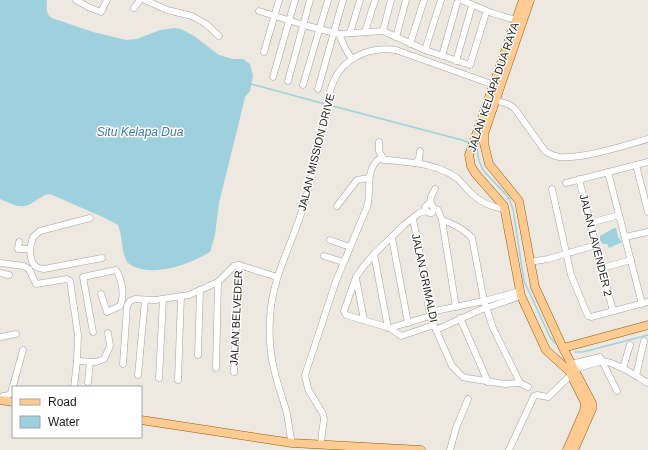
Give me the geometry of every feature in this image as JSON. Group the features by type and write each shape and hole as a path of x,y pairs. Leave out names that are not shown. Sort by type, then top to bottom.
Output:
{"main road":[{"name":"JALAN KELAPA DUA RAYA","path":"522,0 519,21 496,100 484,134 484,143 489,164 519,201 535,288 572,369 591,399 589,405"},
{"name":"JALAN KELAPA DUA RAYA","path":"530,0 519,21 473,140 469,155 471,166 475,173 504,206 520,294 546,350 569,371 572,369"},
{"path":"476,132 484,134"},
{"path":"563,348 648,325"},
{"path":"1,400 12,402"},
{"path":"567,450 584,411 589,405"},
{"path":"574,450 589,405"},
{"path":"142,420 292,443 414,450"}],"street":[{"path":"76,0 100,12 107,0"},
{"path":"134,8 140,0"},
{"path":"145,0 167,10 192,16 206,24 219,36"},
{"path":"264,52 279,0"},
{"path":"273,77 295,0"},
{"path":"288,81 310,0"},
{"path":"303,85 328,0"},
{"path":"318,89 337,33 343,0"},
{"path":"350,33 360,0"},
{"path":"365,32 375,0"},
{"path":"383,31 391,0"},
{"path":"396,37 406,0"},
{"path":"410,44 424,0"},
{"path":"425,50 441,0"},
{"path":"442,56 459,2 519,21"},
{"path":"456,61 471,9"},
{"path":"259,11 304,25 337,33 383,31 410,44 470,66 485,16"},
{"path":"337,33 352,59"},
{"name":"JALAN MISSION DRIVE","path":"292,443 287,412 274,369 271,352 270,318 272,298 277,277 301,215 308,192 329,97 337,74 352,59 372,50 383,49 396,50 494,85"},
{"path":"496,100 510,105 515,110 545,151 551,155 560,157 589,154 648,139"},
{"path":"379,142 380,151 384,160"},
{"path":"415,163 418,159 420,151"},
{"path":"321,444 324,419 323,414 308,389 305,375 343,262 370,199 369,178 374,163 379,160 384,160 430,164 459,180 469,192 484,204 505,209"},
{"path":"566,183 648,162"},
{"path":"636,165 648,212"},
{"path":"552,189 571,275 587,315 590,317 645,303 631,260 608,172"},
{"path":"337,206 357,180 369,178"},
{"name":"JALAN LAVENDER 2","path":"579,179 613,311"},
{"path":"435,189 432,213 426,211 419,213 374,254 356,277 344,312 346,315 389,328 398,335 403,336 460,318 485,304"},
{"path":"432,206 438,210 442,220 456,307"},
{"path":"590,223 619,215"},
{"path":"90,218 40,231 33,237 30,249 31,268 36,284 67,279 70,280 115,270 117,271 123,293 120,306 107,312 102,294"},
{"name":"JALAN GRIMALDI","path":"413,219 430,314 452,366 463,377 488,382"},
{"path":"442,220 448,222 472,238 485,304 493,328 520,383"},
{"path":"625,237 648,232"},
{"path":"392,238 408,323"},
{"path":"330,240 350,248"},
{"path":"19,242 18,249 30,249"},
{"path":"529,262 548,259 596,245"},
{"path":"374,254 389,328"},
{"path":"324,256 343,262"},
{"path":"0,262 44,269 102,258"},
{"path":"602,268 631,260"},
{"path":"123,364 128,303 135,299 163,299 189,295 218,282 232,267 239,265 277,277"},
{"name":"JALAN BELVEDER","path":"234,372 239,265"},
{"path":"0,273 9,275"},
{"path":"82,277 93,332"},
{"path":"356,277 364,320"},
{"path":"70,280 78,335 74,386"},
{"path":"216,368 218,282"},
{"path":"198,355 200,290"},
{"path":"389,328 456,307 485,304 520,294"},
{"path":"178,380 181,296"},
{"path":"159,378 163,299"},
{"path":"138,376 146,300"},
{"path":"460,318 488,382 505,384 520,383 528,387"},
{"path":"77,361 101,361 106,357 110,346 108,333"},
{"path":"0,337 16,334"},
{"path":"636,376 644,342"},
{"path":"623,368 630,345"},
{"path":"13,386 23,350"},
{"path":"509,450 534,396 548,397 572,369 600,357 617,391"},
{"path":"602,361 606,361 623,368 648,383"},
{"path":"88,382 90,362"},
{"path":"1,400 3,396 9,395 12,389"},
{"path":"450,450 456,428 468,399"}],"water":[{"name":"Situ Kelapa Dua","path":"0,0 47,0 47,12 52,18 93,32 126,40 137,39 160,30 175,28 181,29 194,36 219,55 233,59 243,59 250,64 253,76 250,91 245,97 219,203 215,235 210,252 193,261 175,267 156,270 138,268 132,266 125,258 118,225 105,218 50,194 24,206 15,205 0,199"},
{"path":"616,228 618,237 622,242 609,248 607,244 603,244 600,241 600,236"}],"waterway":[{"path":"251,84 325,104"},
{"path":"329,105 470,143"},
{"path":"475,146 483,170 509,198 513,209 524,281 550,337 555,343"},
{"path":"575,352 583,352 648,335"}]}
